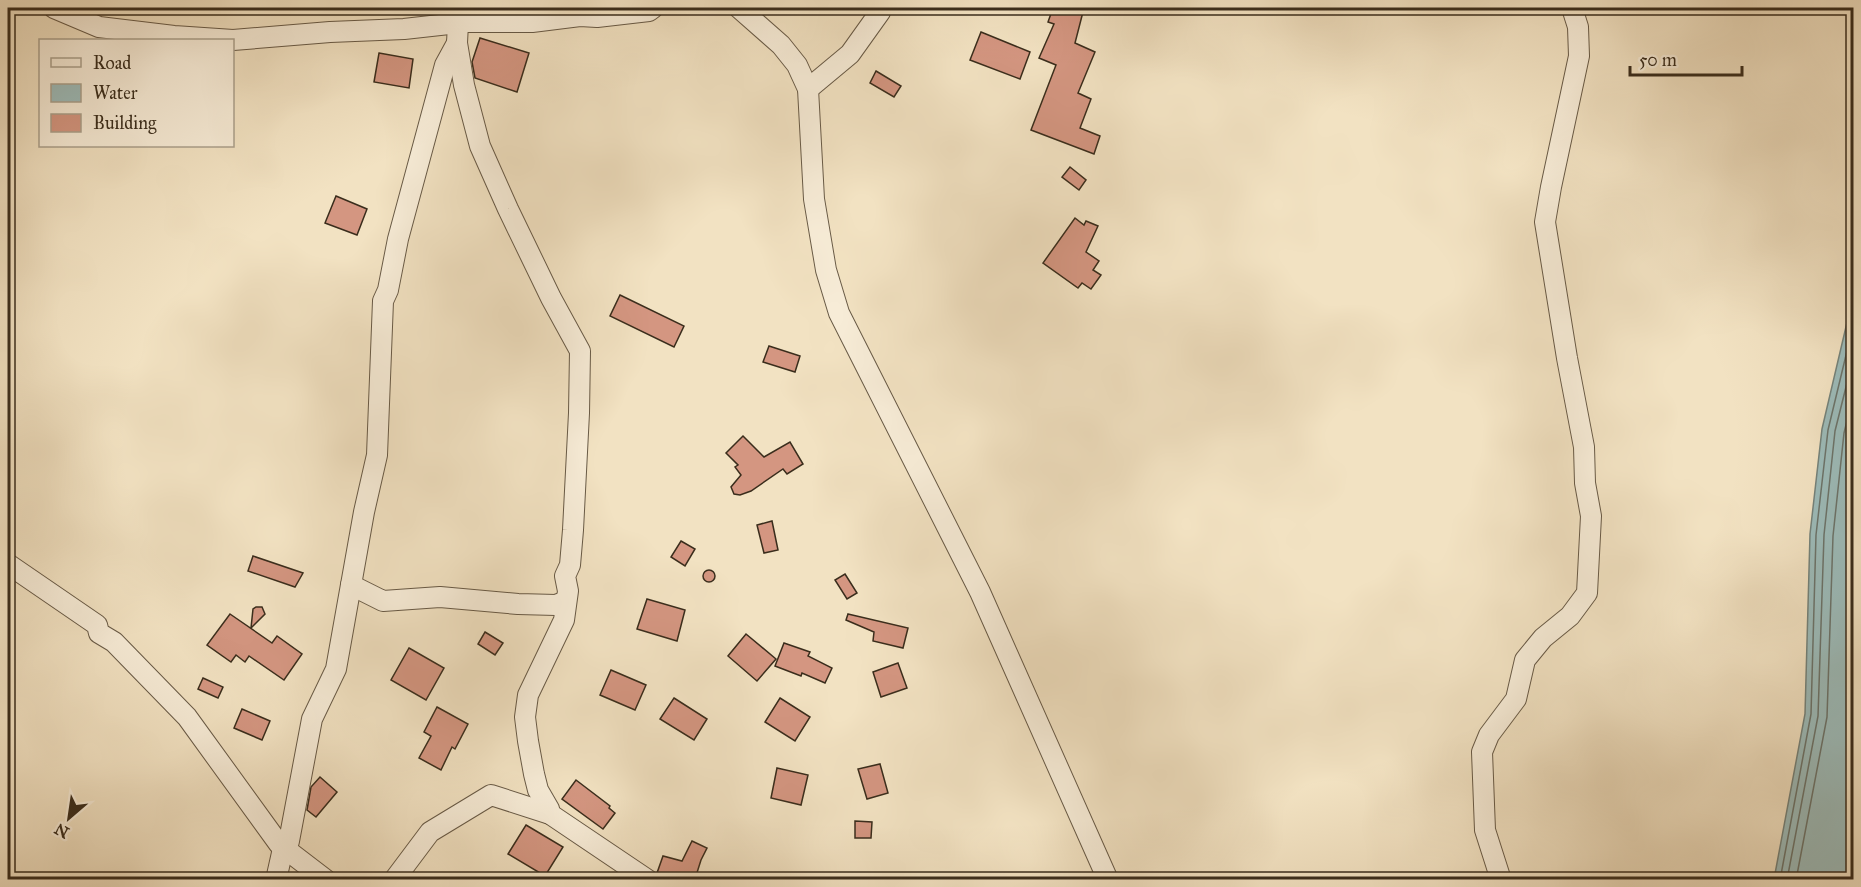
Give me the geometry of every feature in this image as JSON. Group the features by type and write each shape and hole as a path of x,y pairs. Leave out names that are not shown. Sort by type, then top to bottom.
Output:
{"street":[{"path":"54,8 99,27 218,39"},
{"path":"234,40 374,31 463,15 532,22 649,11 653,8"},
{"path":"739,8 781,45 797,65 808,88 814,199 826,270 839,313 980,592 1108,879"},
{"path":"808,88 850,54 881,8"},
{"path":"1501,879 1485,830 1482,752 1490,735 1516,699 1525,660 1543,638 1570,616 1587,593 1591,516 1585,483 1584,447 1545,222 1579,56 1578,27 1572,8"},
{"path":"276,879 282,853 286,850 312,719 336,669 364,512 377,455 383,301 388,290 398,239 445,65 457,43 463,15"},
{"path":"457,43 464,85 480,146 551,298 580,351 573,530 570,565 565,576 568,591 564,620 528,695 525,717 538,790 550,814"},
{"path":"8,564 98,625 99,633 114,642 187,717 279,844 326,879"},
{"path":"351,585 383,601 440,597 518,604 556,605 566,601"},
{"path":"394,879 430,832 491,795 550,814 648,879"}],"water":[{"path":"1853,197 1853,879 1774,879 1805,714 1810,534 1822,429 1849,314"}],"building":[{"path":"1053,8 1084,8 1075,43 1095,52 1078,93 1091,99 1080,128 1100,136 1094,154 1031,130 1056,65 1039,58 1054,24 1048,22"},
{"path":"981,32 1030,52 1020,79 970,60"},
{"path":"480,38 529,53 517,92 475,78 472,62"},
{"path":"379,53 413,59 409,88 374,82"},
{"path":"876,71 901,86 894,97 870,83"},
{"path":"1070,167 1086,180 1079,190 1062,177"},
{"path":"336,196 367,209 357,235 325,223"},
{"path":"1075,218 1084,225 1086,221 1098,226 1086,252 1099,261 1093,270 1101,275 1091,289 1082,283 1078,288 1043,263"},
{"path":"620,295 684,326 674,347 610,316"},
{"path":"769,346 800,356 795,372 763,362"},
{"path":"743,436 764,457 790,442 803,464 787,474 783,469 751,491 740,495 734,494 731,487 741,475 735,467 738,465 726,453"},
{"path":"772,521 778,550 764,553 757,525"},
{"path":"681,541 695,549 685,566 671,557"},
{"path":"253,556 303,573 295,587 248,571"},
{"path":"711,570 715,576 711,582 707,582 703,574"},
{"path":"845,574 857,593 847,599 835,580"},
{"path":"647,599 685,610 677,641 637,629"},
{"path":"262,607 265,614 251,628 253,609"},
{"path":"230,614 272,643 277,636 302,654 284,680 249,656 245,662 236,655 231,662 207,645"},
{"path":"848,614 908,628 903,648 873,641 874,632 846,620"},
{"path":"485,632 503,643 495,655 478,644"},
{"path":"746,634 776,659 757,681 728,656"},
{"path":"784,643 810,652 808,656 832,668 825,683 802,673 801,676 775,666"},
{"path":"409,648 444,668 426,700 391,680"},
{"path":"898,663 907,688 881,697 873,672"},
{"path":"611,670 646,685 635,710 600,695"},
{"path":"203,678 223,687 218,698 198,689"},
{"path":"674,698 707,719 694,740 660,719"},
{"path":"780,698 810,717 795,741 765,722"},
{"path":"437,707 468,724 455,749 452,747 441,770 419,758 431,736 424,732"},
{"path":"242,709 270,721 262,740 234,728"},
{"path":"880,764 888,793 867,799 858,769"},
{"path":"777,768 808,775 801,805 771,798"},
{"path":"320,777 337,792 316,817 307,810 311,787"},
{"path":"576,780 610,806 609,808 615,813 603,829 562,799"},
{"path":"855,821 872,822 871,838 855,838"},
{"path":"526,825 563,847 545,876 508,854"},
{"path":"692,841 707,848 695,879 660,879 657,873 663,856 682,861"}]}
